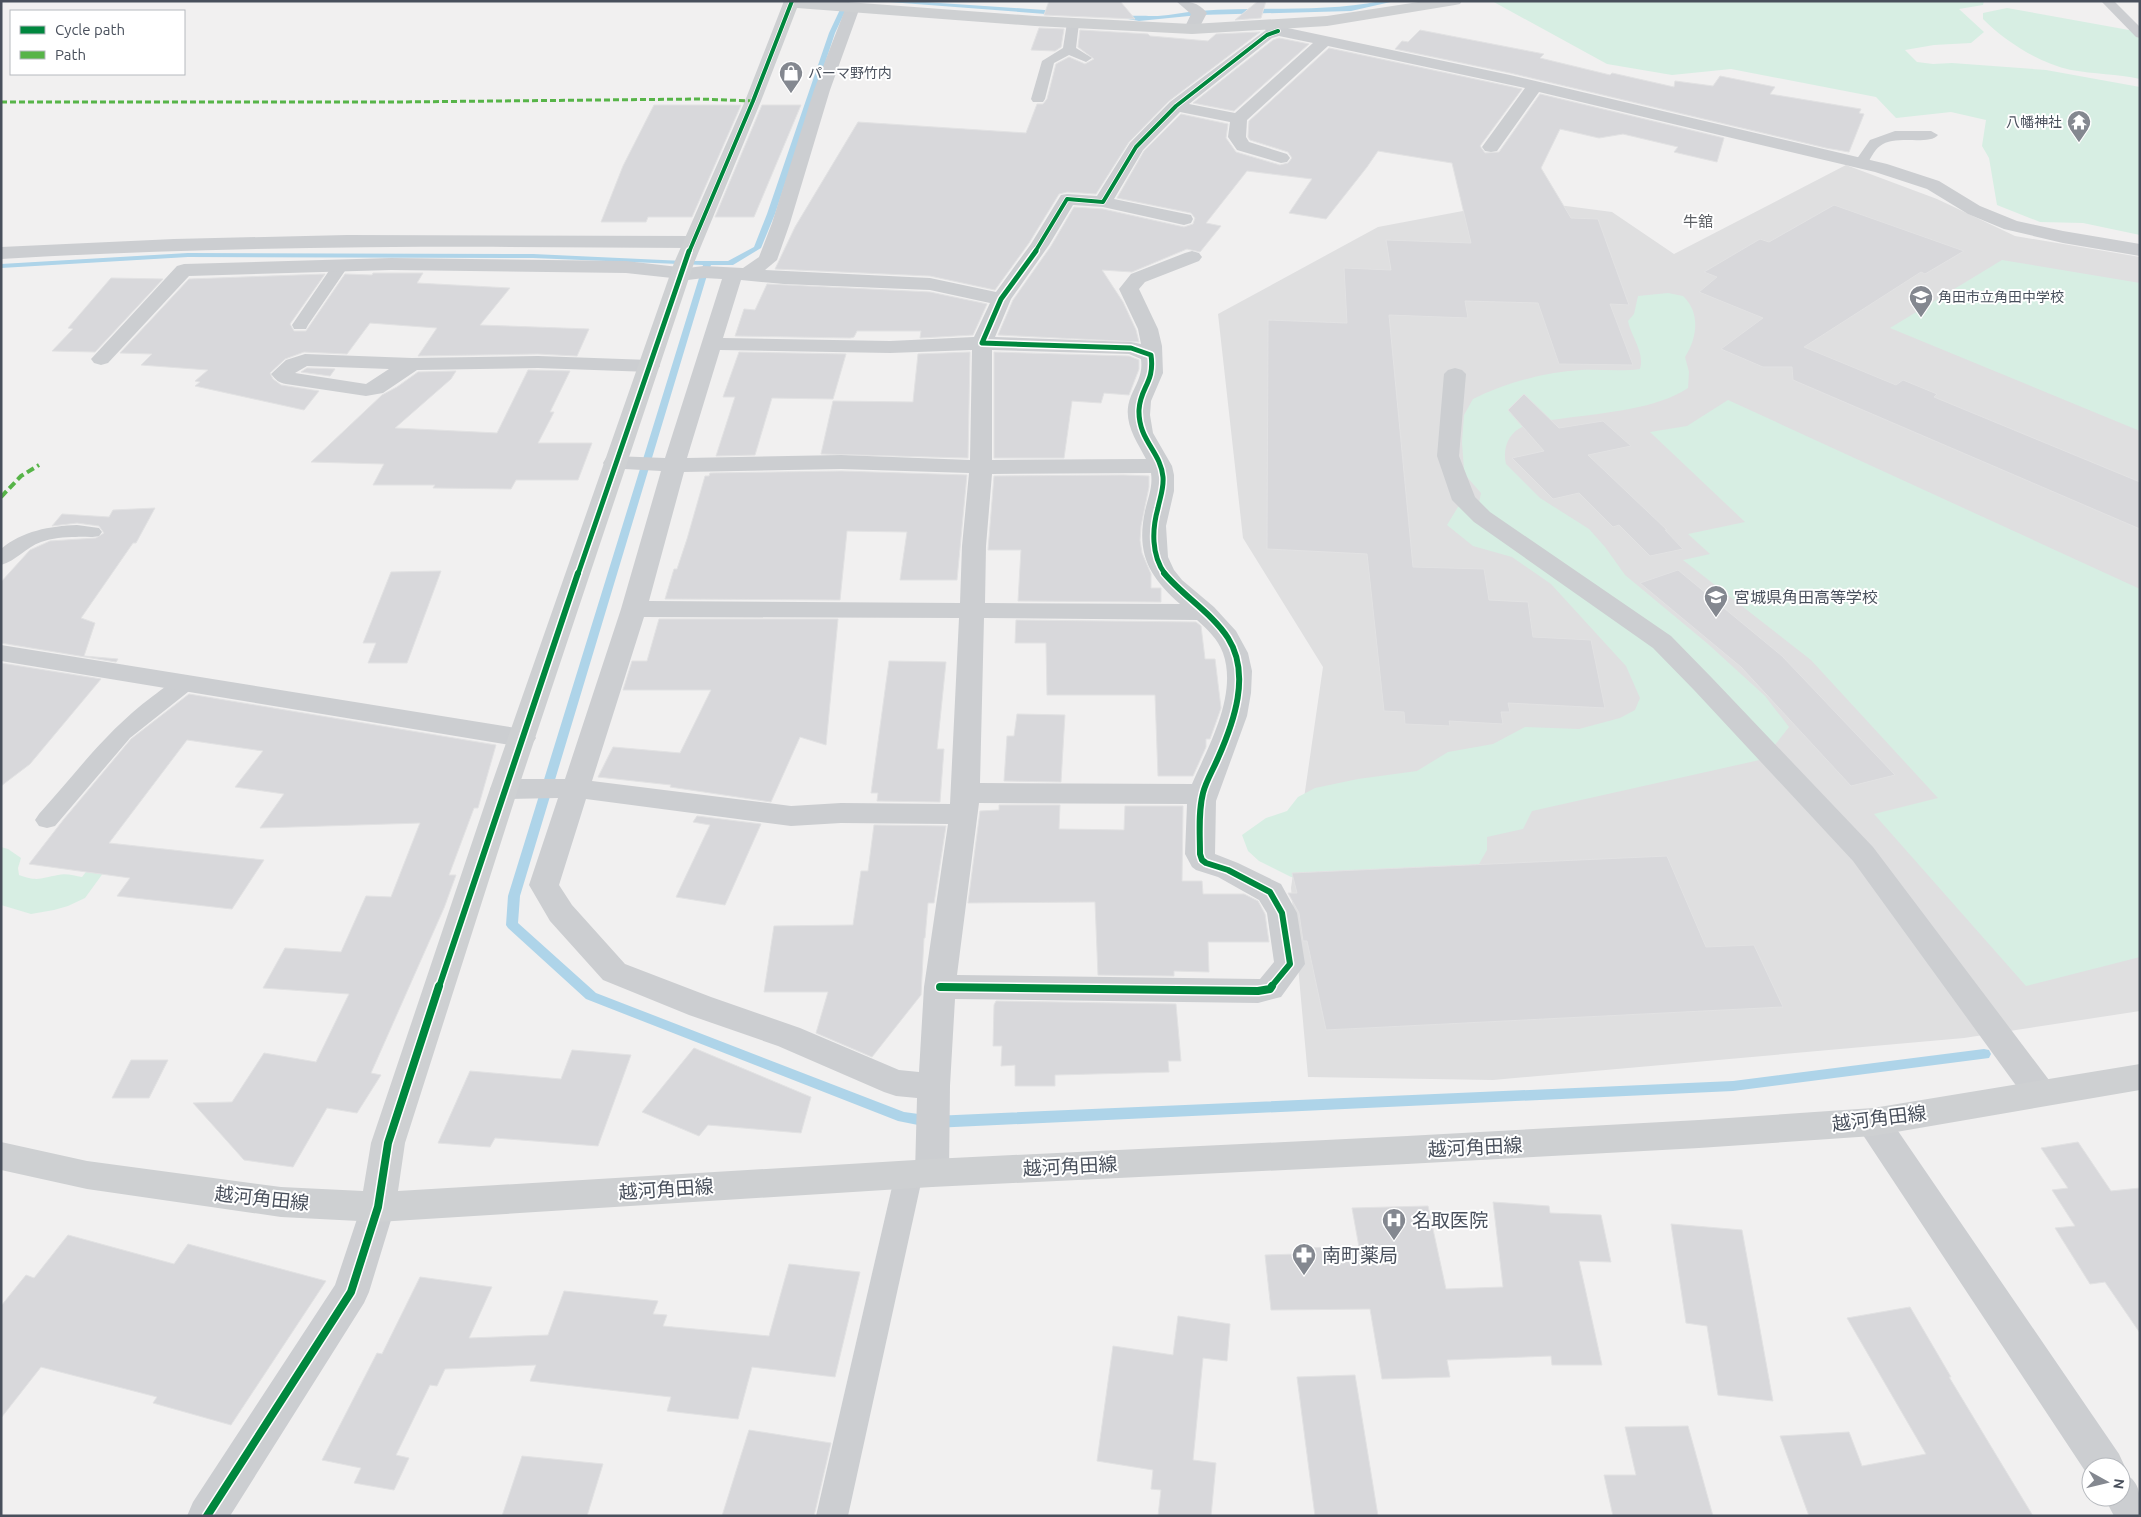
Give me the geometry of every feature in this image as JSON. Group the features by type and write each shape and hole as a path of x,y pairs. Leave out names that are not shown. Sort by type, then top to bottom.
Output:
{"street":[{"path":"1183,1 1199,12"},
{"path":"1192,29 1199,12 1214,1"},
{"path":"207,1516 351,1292 378,1207 388,1143 504,789 614,463 650,366 684,263 753,101 792,2 1073,23 1192,29 1273,28 1455,1"},
{"path":"853,7 822,90 781,223 767,260 740,274 710,344 634,609 574,788 544,885 561,913 614,972 789,1038 896,1083 934,1086"},
{"path":"1273,28 1535,86 1862,163 1932,185 1974,210 2011,225 2063,237 2140,250"},
{"path":"1104,202 1136,147 1176,106 1267,35 1273,28"},
{"path":"1281,158 1243,146 1238,137 1240,119 1326,40"},
{"path":"1491,147 1535,86"},
{"path":"1176,106 1240,119"},
{"path":"920,1174 934,1086 940,987 964,804 974,546 980,467 982,342 1001,299 1040,245 1067,198 1104,202 1184,220"},
{"path":"1,253 99,246 431,240 693,242"},
{"path":"940,987 1258,991 1270,989 1290,964 1282,913 1270,892 1237,874 1206,863 1202,860 1200,854 1202,794 1222,748 1233,716 1238,695 1239,668 1234,646 1205,612 1165,576 1156,559 1154,539 1156,515 1163,488 1160,466 1140,428 1139,406 1153,376 1152,344 1147,324 1129,289 1138,278 1192,258"},
{"path":"101,359 184,270 391,264 626,267 681,274 704,272 784,278 930,284 1001,299"},
{"path":"710,344 890,348 982,342 1131,348 1151,355"},
{"path":"412,364 375,388 366,390 286,378 282,374 294,364 305,360 412,364 538,362 650,366"},
{"path":"1455,374 1448,456 1464,500 1482,517 1662,642 1863,854 2040,1092"},
{"path":"614,463 674,465 841,462 980,467 1160,466"},
{"path":"634,609 1205,612"},
{"path":"1,653 522,738"},
{"path":"504,789 574,788 791,816 964,804 1202,794"},
{"name":"越河角田線","path":"1,1156 87,1175 271,1201 378,1207 920,1174 1407,1150 1699,1134 1873,1122 2040,1092 2140,1077"},
{"path":"1873,1122 2098,1457"}],"lane":[{"path":"2107,1 2140,34"},
{"path":"1069,50 1073,23"},
{"path":"1069,50 1086,58"},
{"path":"1038,99 1048,61 1069,50"},
{"path":"1862,163 1875,143 1895,135 1931,135"},
{"path":"300,325 340,265"},
{"path":"1,559 23,542 59,533 85,530 92,532"},
{"path":"47,820 72,793 101,755 123,732 185,683"},
{"path":"832,1516 920,1174"}],"shaded area":[{"name":"宮城県角田高等学校","path":"1846,165 1937,199 2015,236 2140,257 2140,1011 1964,1038 1493,1080 1308,1077 1291,888 1323,667 1243,538 1218,314 1378,227 1521,200 1612,212 1674,254"}],"green space":[{"path":"1492,1 1984,1 1983,5 1959,9 1984,32 1971,43 1934,45 1905,50 1917,62 2046,70 2140,87 2140,235 2083,223 2040,222 1997,205 1989,158 1982,146 1986,120 1951,112 1896,118 1876,97 1731,69 1672,75 1607,64"},
{"path":"2007,8 2140,32 2140,79 2071,70 2035,57 2002,36 1983,19 1983,13"},
{"path":"2002,260 2140,283 2140,431 1890,328"},
{"path":"1668,293 1683,296 1693,310 1695,318 1692,342 1685,357 1689,372 1688,388 1661,401 1629,409 1545,421 1524,426 1514,432 1508,441 1505,452 1506,464 1540,498 1589,529 1605,547 1625,575 1708,644 1765,696 1789,727 1764,759 1532,811 1523,829 1487,837 1487,850 1479,864 1319,879 1291,877 1259,861 1248,851 1242,835 1266,818 1287,811 1298,797 1315,788 1358,779 1417,771 1448,752 1493,744 1525,727 1579,729 1620,718 1635,710 1640,698 1626,666 1551,584 1512,557 1473,546 1447,525 1458,507 1479,503 1481,493 1467,477 1464,470 1462,442 1464,415 1473,399 1512,383 1553,373 1581,370 1640,369 1641,357 1628,321 1634,314 1638,296"},
{"path":"1728,400 2140,589 2140,957 2026,986 1874,814 1938,798 1811,660 1683,560 1710,554 1688,534 1745,522 1650,432 1687,426"},
{"path":"1,847 8,849 21,858 18,868 19,875 31,878 39,879 64,874 82,877 93,863 109,865 85,898 68,906 31,914 1,905"}],"building":[{"path":"1049,1 1120,1 1135,19 1044,15"},
{"path":"1258,1 1266,1 1261,18 1235,20"},
{"path":"1039,28 1064,29 1061,47 1055,51 1031,50"},
{"path":"1080,30 1148,34 1150,36 1208,41 1216,34 1260,32 1169,101 1129,142 1096,194 1067,192 1059,194 1029,243 995,290 930,276 775,269 795,227 858,122 1026,133 1037,104 1043,104 1047,99 1056,64 1069,57 1085,64 1094,59 1078,47"},
{"path":"1420,30 1544,54 1540,58 1610,75 1612,73 1674,87 1675,81 1713,86 1720,76 1775,87 1770,94 1861,109 1859,113 1864,114 1849,152 1826,148 1510,73 1395,49 1402,41 1408,42"},
{"path":"1279,38 1309,44 1234,111 1193,103 1273,40"},
{"path":"1329,48 1522,89 1480,146 1485,153 1499,152 1540,94 1724,138 1717,162 1674,152 1678,147 1623,134 1599,138 1560,129 1541,168 1571,218 1598,219 1629,305 1610,304 1633,365 1559,364 1538,303 1465,301 1468,318 1389,315 1413,567 1484,569 1489,600 1528,602 1533,637 1591,640 1605,708 1508,703 1510,712 1501,712 1503,724 1449,721 1450,726 1405,724 1404,712 1384,711 1367,554 1267,549 1268,320 1347,323 1344,268 1391,270 1386,240 1471,243 1452,163 1378,151 1326,219 1289,213 1312,179 1247,171 1206,223 1221,226 1200,252 1187,249 1132,272 1102,270 1123,302 1136,330 1139,342 998,335 1013,300 1051,246 1074,207 1103,209 1184,227 1193,224 1195,218 1191,213 1117,198 1144,151 1181,114 1228,124 1226,138 1236,152 1280,165 1288,163 1292,158 1288,152 1250,140 1248,137 1249,121"},
{"path":"654,105 741,105 692,217 648,217 646,222 601,222 623,166"},
{"path":"762,105 801,105 754,217 715,217"},
{"path":"1834,205 1964,251 1925,274 1921,272 1804,347 1896,385 1903,380 1937,394 1934,397 2140,482 2140,529 1793,380 1792,367 1763,367 1721,349 1763,318 1699,292 1717,277 1704,272 1760,239 1769,242"},
{"path":"373,273 423,273 417,283 510,288 480,325 589,329 577,356 538,354 418,356 437,328 370,323 347,354 304,352 285,359 270,373 273,379 281,385 319,391 304,410 195,386 200,382 195,381 208,370 141,365 152,354 120,353 189,279 325,274 290,324 294,331 306,331 345,274 372,275"},
{"path":"111,278 163,279 95,352 52,351 73,329 68,328"},
{"path":"767,284 930,292 987,304 973,335 920,338 921,331 857,331 854,337 850,338 735,336 744,309 755,310"},
{"path":"739,352 846,354 833,399 772,398 755,455 716,456 735,397 723,397"},
{"path":"970,352 968,458 821,454 833,401 913,402 918,354"},
{"path":"994,352 1129,356 1139,360 1139,369 1129,395 1104,393 1101,403 1072,401 1064,458 994,458"},
{"path":"307,368 335,369 330,376 301,372"},
{"path":"528,370 570,371 550,412 554,412 538,443 592,443 578,480 516,480 511,489 433,488 435,485 373,485 384,464 311,462 382,395 418,372 456,371 451,379 395,428 497,433"},
{"path":"1524,394 1559,428 1603,421 1631,446 1588,455 1667,530 1665,530 1683,549 1650,556 1619,525 1613,527 1579,493 1553,499 1512,458 1544,451 1508,410"},
{"path":"841,471 967,475 957,580 900,580 907,532 847,531 840,600 665,599 674,569 677,569 687,539 705,476 709,476 710,473"},
{"path":"994,476 1149,476 1149,487 1140,540 1142,553 1151,574 1151,588 1161,588 1161,602 1018,601 1021,550 988,550"},
{"path":"155,508 136,543 133,543 81,618 95,623 84,656 118,659 116,662 1,643 1,582 30,550 50,541 96,538 104,533 99,526 77,523 52,526 62,514 109,517 113,510"},
{"path":"1678,570 1782,656 1895,775 1851,786 1741,667 1640,583"},
{"path":"441,571 407,663 368,663 376,643 363,643 391,572"},
{"path":"659,619 838,619 826,745 800,737 771,802 670,787 671,785 598,777 613,747 680,753 711,690 623,690 632,661 647,661"},
{"path":"1016,620 1196,622 1201,626 1205,659 1215,659 1221,708 1210,739 1206,739 1206,747 1193,776 1158,776 1155,695 1047,695 1046,643 1015,643"},
{"path":"889,661 946,662 937,749 944,749 940,802 877,801 878,793 871,793"},
{"path":"1,663 101,679 30,764 1,786"},
{"path":"189,694 496,745 478,808 474,808 449,875 456,875 444,908 371,1073 381,1075 357,1113 327,1108 293,1167 244,1160 193,1103 232,1102 264,1053 316,1062 349,994 263,988 285,948 341,952 366,896 391,897 420,823 260,828 284,794 235,787 263,751 187,740 109,843 264,860 232,909 117,896 130,878 29,864 131,739"},
{"path":"1017,714 1065,715 1061,782 1004,781 1007,736 1014,736"},
{"path":"999,805 1060,805 1059,829 1124,830 1125,806 1183,806 1182,881 1202,881 1203,894 1244,894 1258,901 1265,914 1269,942 1208,942 1209,972 1174,971 1174,976 1098,975 1095,902 968,903 980,811 999,810"},
{"path":"697,816 761,824 725,905 676,897 710,825 693,822"},
{"path":"874,825 946,826 934,903 928,903 921,995 872,1057 816,1033 828,992 764,992 774,926 853,925 861,871 868,871"},
{"path":"1667,856 1706,947 1754,945 1783,1007 1326,1030 1307,941 1303,941 1299,913 1288,893 1297,893 1292,873"},
{"path":"996,1001 1176,1004 1181,1061 1168,1061 1169,1072 1055,1075 1055,1086 1015,1086 1015,1065 1001,1066 1002,1046 993,1046 994,1005"},
{"path":"694,1048 811,1097 801,1133 708,1125 699,1136 642,1112"},
{"path":"572,1050 631,1055 598,1146 495,1138 490,1147 438,1143 470,1071 561,1079"},
{"path":"131,1060 168,1060 149,1098 112,1098"},
{"path":"2078,1142 2111,1191 2140,1188 2140,1333 2105,1282 2090,1284 2055,1228 2075,1226 2052,1190 2068,1188 2041,1148"},
{"path":"1493,1202 1549,1206 1550,1213 1601,1215 1611,1262 1579,1261 1602,1365 1552,1365 1551,1356 1447,1360 1450,1377 1382,1379 1370,1309 1271,1310 1265,1255 1297,1254 1297,1248 1359,1247 1352,1208 1428,1206 1446,1289 1503,1287"},
{"path":"1671,1224 1742,1230 1773,1401 1718,1395 1707,1326 1686,1323"},
{"path":"68,1235 174,1264 188,1244 326,1281 231,1425 153,1403 157,1397 41,1367 1,1418 1,1306 26,1275 34,1278"},
{"path":"789,1264 860,1272 835,1377 752,1367 738,1419 667,1411 671,1397 530,1381 536,1365 445,1369 437,1386 430,1385 396,1455 409,1458 394,1490 354,1483 361,1468 322,1460 377,1353 382,1354 420,1277 492,1287 469,1338 548,1335 564,1291 658,1301 653,1314 667,1315 663,1326 769,1336"},
{"path":"1910,1307 1951,1377 1949,1377 2033,1516 1809,1516 1780,1436 1849,1432 1862,1466 1926,1454 1847,1318"},
{"path":"1178,1316 1230,1324 1227,1361 1203,1358 1193,1460 1216,1463 1211,1516 1158,1516 1161,1490 1151,1489 1153,1470 1097,1461 1113,1346 1173,1355"},
{"path":"1355,1375 1378,1516 1315,1516 1297,1377"},
{"path":"1688,1426 1713,1516 1613,1516 1604,1475 1636,1475 1625,1427"},
{"path":"749,1430 831,1443 814,1516 722,1516"},
{"path":"522,1456 603,1464 587,1516 502,1516"}],"waterway":[{"path":"1,266 188,255 533,256 684,263 730,263 757,248 771,214 832,33 847,1"},
{"path":"879,1 1059,13"},
{"path":"1120,17 1139,19 1199,13 1351,9 1392,1"},
{"path":"708,264 514,896 512,925 591,996 903,1117 933,1122 1733,1086 1984,1054"}],"marked path":[{"path":"1,102 396,102 699,99 753,101"},
{"path":"1,497 21,476 39,465"}],"cycle path":[{"path":"207,1516 351,1292 378,1207 388,1143 504,789 684,263 753,101 792,1"},
{"path":"940,987 1258,991 1270,989 1290,964 1282,913 1270,892 1228,870 1206,863 1202,860 1200,854 1201,801 1230,727 1238,693 1239,671 1236,653 1227,637 1215,623 1173,585 1163,572 1156,557 1154,526 1162,491 1163,475 1162,469 1142,433 1139,415 1140,401 1152,373 1151,355 1131,348 982,343 1001,299 1040,245 1067,199 1103,202 1136,147 1176,106 1267,35 1278,31"}],"place":[{"name":"パーマ野竹内","path":"791,94"},
{"name":"八幡神社","path":"2079,143"},
{"name":"角田市立角田中学校","path":"1921,318"},
{"name":"宮城県角田高等学校","path":"1716,618"},
{"name":"名取医院","path":"1394,1241"},
{"name":"南町薬局","path":"1304,1276"}],"district":[{"name":"牛舘","path":"1698,221"}]}
